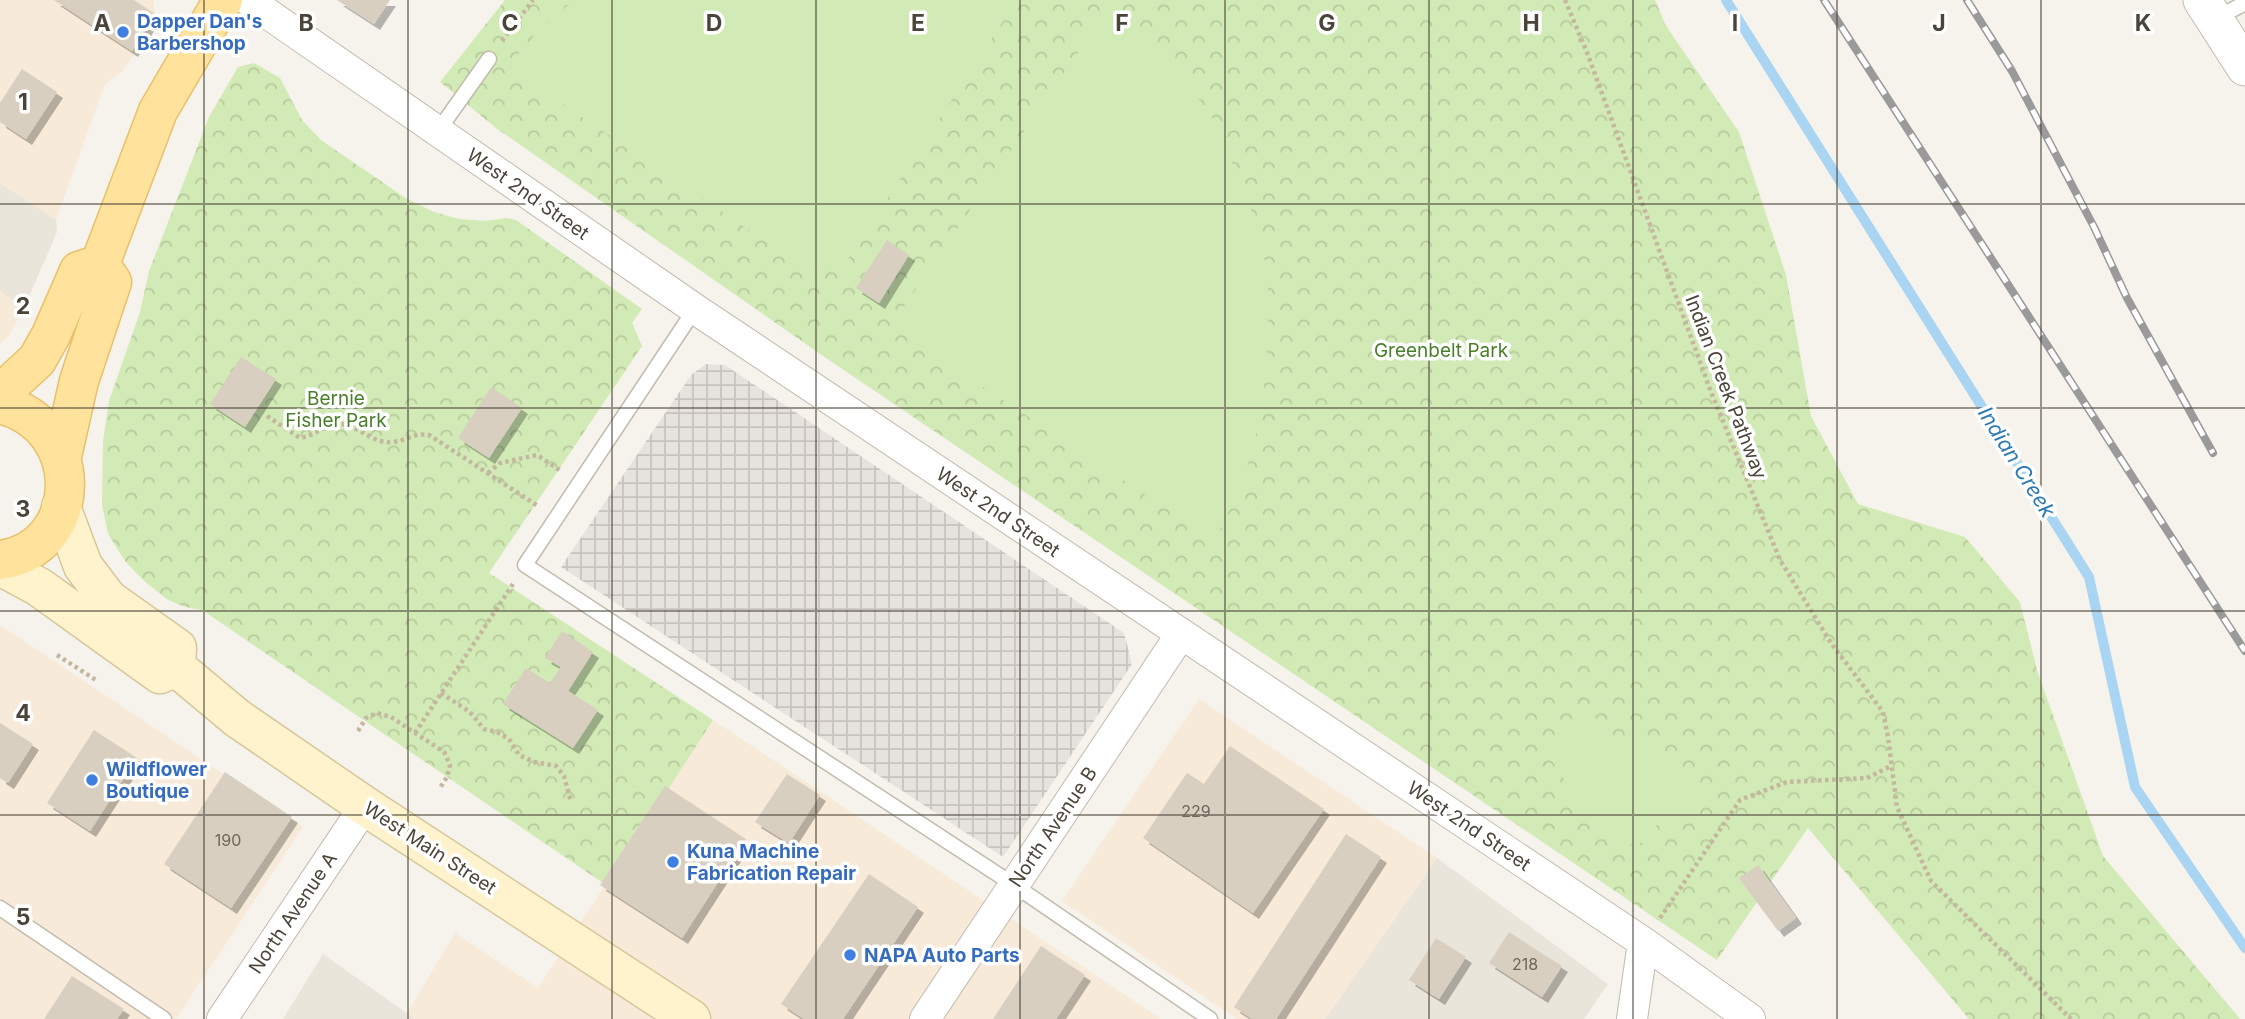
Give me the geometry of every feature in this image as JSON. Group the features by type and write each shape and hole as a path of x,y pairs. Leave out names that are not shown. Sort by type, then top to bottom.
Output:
{"main road":[{"path":"100,264 158,111 223,0"},
{"path":"0,394 37,360 79,271 100,264"},
{"path":"62,456 79,381 112,282 100,264"},
{"path":"0,404 34,419 48,432 62,456 66,480 61,507 54,524 39,542 19,555 0,560"},
{"name":"West Main Street","path":"61,507 83,566 108,599 177,648 176,667 237,718 365,806 691,1019"},
{"path":"0,566 39,587 160,674 176,667"}],"street":[{"name":"West 2nd Street","path":"248,0 695,309 1643,942 1750,1019"},
{"path":"2220,7 2245,67"},
{"name":"North Avenue B","path":"925,1019 1181,634"},
{"name":"North Avenue A","path":"222,1019 365,806"},
{"path":"1632,1019 1643,942"}],"lane":[{"path":"438,131 489,59"},
{"path":"695,309 525,565 1014,885 1210,1019"},
{"path":"0,908 164,1019"}],"path":[{"path":"489,59 533,0"},
{"name":"Indian Creek Pathway","path":"1565,0 1588,55 1711,391 1780,560 1831,643 1883,712 1897,807 1931,881 2071,1019"},
{"path":"267,416 300,438 311,436 326,426 339,424 381,441 393,442 419,433 429,435 556,518"},
{"path":"488,473 500,463 537,455 580,483"},
{"path":"415,733 525,565"},
{"path":"57,655 96,680"},
{"path":"441,693 470,712 484,729 509,739 519,755 534,762 556,766 564,776 571,802"},
{"path":"358,731 366,718 377,713 391,717 444,752 450,765 440,788"},
{"path":"1643,942 1740,800 1787,782 1867,778 1891,766"}],"shaded area":[{"path":"0,0 153,0 157,21 122,72 105,84 56,220 0,183"},
{"path":"0,183 56,220 57,232 24,308 0,291"},
{"path":"0,291 24,308 8,337 0,344"},
{"path":"706,364 725,365 1124,633 1132,664 1003,857 561,567 691,375"},
{"path":"0,625 303,827 176,1019 0,1019"},
{"path":"1199,699 1437,858 1325,1019 1237,1019 1062,901"},
{"path":"713,720 1161,1019 415,1019 407,1013 455,933 538,988"},
{"path":"1437,858 1608,984 1584,1019 1325,1019"},
{"path":"323,954 415,1019 283,1019"}],"green space":[{"name":"Greenbelt Park","path":"505,0 1655,0 1666,26 1739,132 1786,275 1811,416 1858,504 1965,537 2020,602 2037,670 2103,856 2240,1019 1969,1019 1808,828 1717,960 826,358 496,128 440,82"},
{"path":"574,0 1017,0 844,265 811,272 507,66 545,24"},
{"path":"1113,1 1158,44 1212,117 1249,202 1268,272 1268,338 1262,412 1244,479 1215,541 910,338 903,308"},
{"name":"Bernie Fisher Park","path":"254,63 280,78 302,120 321,140 404,197 434,212 459,219 516,220 642,309 632,323 642,346 489,573 713,720 606,885 202,610 168,600 125,561 108,534 102,505 103,441 109,401 140,312 149,271 209,117 238,67"},
{"path":"1586,714 1596,718 1613,745 1629,734 1645,733 1657,743 1670,765 1691,771 1696,777 1700,793 1692,817 1676,827 1657,825 1636,848 1583,807 1550,758 1573,717"}],"building":[{"name":"Dapper Dan's Barbershop","path":"54,0 134,0 155,14 132,51"},
{"path":"337,0 390,0 374,24"},
{"path":"22,69 57,92 26,139 0,122 0,103"},
{"path":"887,240 909,255 879,303 856,288"},
{"path":"241,357 276,379 245,427 210,404"},
{"path":"491,387 522,408 489,458 458,438"},
{"path":"562,631 593,652 568,691 598,710 573,748 503,704 526,668 550,683 561,667 545,658"},
{"path":"0,723 33,744 8,783 0,778"},
{"name":"Wildflower Boutique","path":"94,730 137,758 90,831 47,803"},
{"path":"1230,746 1324,809 1253,913 1143,838 1187,773 1204,784"},
{"path":"225,772 292,817 231,908 164,864"},
{"path":"787,774 820,795 789,843 755,822"},
{"name":"Kuna Machine Fabrication Repair","path":"665,786 746,839 682,938 600,885"},
{"path":"1346,834 1381,857 1276,1019 1252,1019 1234,1007"},
{"path":"1758,865 1796,918 1778,931 1739,878"},
{"name":"NAPA Auto Parts","path":"869,874 918,907 843,1019 804,1019 781,1004"},
{"path":"1509,932 1562,966 1542,997 1489,963"},
{"path":"1436,938 1466,957 1439,999 1409,980"},
{"path":"1041,946 1085,975 1056,1019 993,1019"},
{"path":"72,976 124,1009 117,1019 44,1019"}],"waterway":[{"name":"Indian Creek","path":"1726,0 2089,577 2135,787 2245,948"}],"railway":[{"path":"1824,0 2245,651"},
{"path":"1967,0 2012,71 2094,227 2127,298 2213,453"}],"place":[{"name":"Dapper Dan's Barbershop","path":"123,32"},
{"name":"Wildflower Boutique","path":"92,780"},
{"name":"Kuna Machine Fabrication Repair","path":"673,862"},
{"name":"NAPA Auto Parts","path":"850,955"}]}
